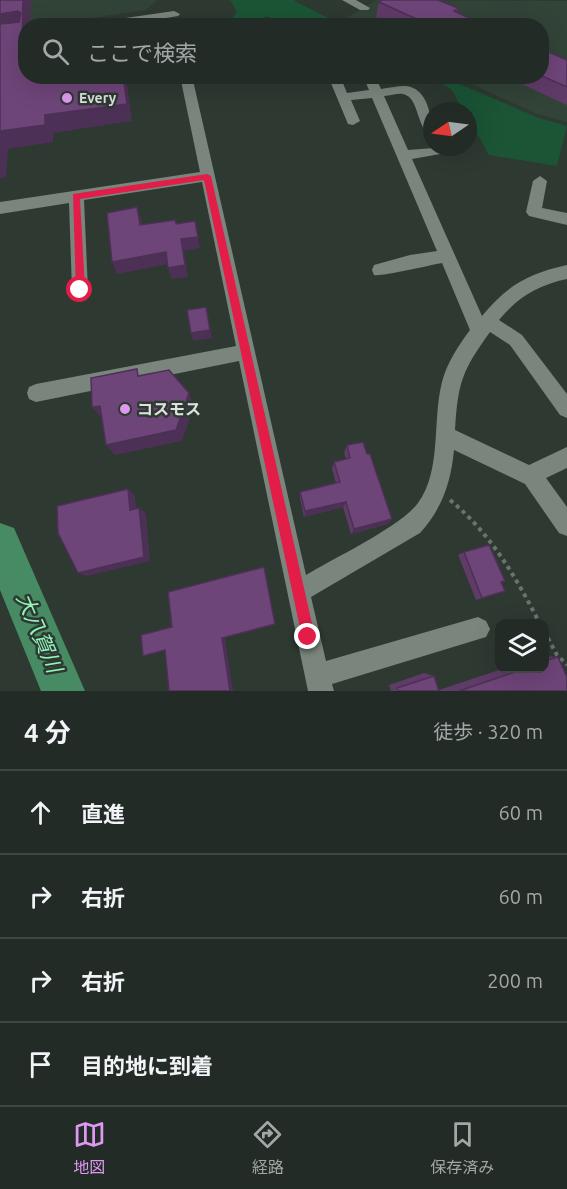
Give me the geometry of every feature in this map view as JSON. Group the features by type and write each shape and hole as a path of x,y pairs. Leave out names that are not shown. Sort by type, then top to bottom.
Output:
{"street":[{"path":"347,0 364,8"},
{"path":"146,18 173,14"},
{"path":"188,84 320,684 478,629"},
{"path":"337,84 353,121"},
{"path":"373,84 447,256 484,327 516,340 567,409"},
{"path":"343,97 405,90 415,95 423,111"},
{"path":"403,155 423,152"},
{"path":"0,208 207,176"},
{"path":"540,181 534,212 567,219"},
{"path":"76,196 80,290"},
{"path":"380,270 410,261 447,256"},
{"path":"298,592 412,525 422,516 438,490 451,382 466,349 501,306 524,285 541,277 567,272"},
{"path":"36,393 245,352"},
{"path":"444,435 532,477 567,525"},
{"path":"532,477 538,471 567,457"}],"path":[{"path":"438,490 458,506 501,554 537,619"},
{"path":"549,641 557,655 567,665"}],"shaded area":[{"path":"0,0 156,0 146,10 92,18 18,18 18,28 0,32"},
{"path":"376,0 567,1 567,122 537,114 471,84 549,84 549,18 347,18"}],"green space":[{"path":"230,0 293,0 328,18 272,18 266,16 263,18 234,18 237,12"},
{"path":"442,84 459,84 539,118 567,126 557,166 489,155 477,133 477,102 459,102 451,89"}],"building":[{"path":"0,0 23,0 23,18 20,18 21,13 18,11 0,14"},
{"path":"382,0 438,0 458,8 454,11 469,18 414,18 379,2"},
{"path":"18,22 18,84 124,84 127,104 45,115 45,125 0,131 0,24"},
{"path":"549,52 567,60 567,87 549,79"},
{"path":"137,207 140,225 175,220 176,224 195,221 198,237 181,239 185,265 168,268 166,252 112,262 107,213"},
{"path":"206,307 210,330 191,333 187,310"},
{"path":"137,369 138,376 169,370 189,393 176,430 106,445 100,406 92,407 91,378"},
{"path":"363,442 367,454 370,454 392,519 354,529 346,502 305,511 300,492 340,482 334,462 350,458 347,445"},
{"path":"128,489 130,510 139,508 144,557 78,573 58,533 57,506"},
{"path":"489,545 505,581 501,582 505,591 482,598 464,552"},
{"path":"264,567 275,624 222,638 230,691 169,691 165,650 143,656 141,635 172,627 168,592"},
{"path":"558,657 567,677 567,691 459,691 512,673 549,673 549,660"},
{"path":"434,676 439,691 398,691 397,688"}],"waterway":[{"name":"大八賀川","path":"0,542 63,691"}],"place":[{"name":"Every","path":"67,98"},
{"name":"コスモス","path":"125,409"}],"route":[{"path":"80,290 76,196 207,176 308,637"}]}
